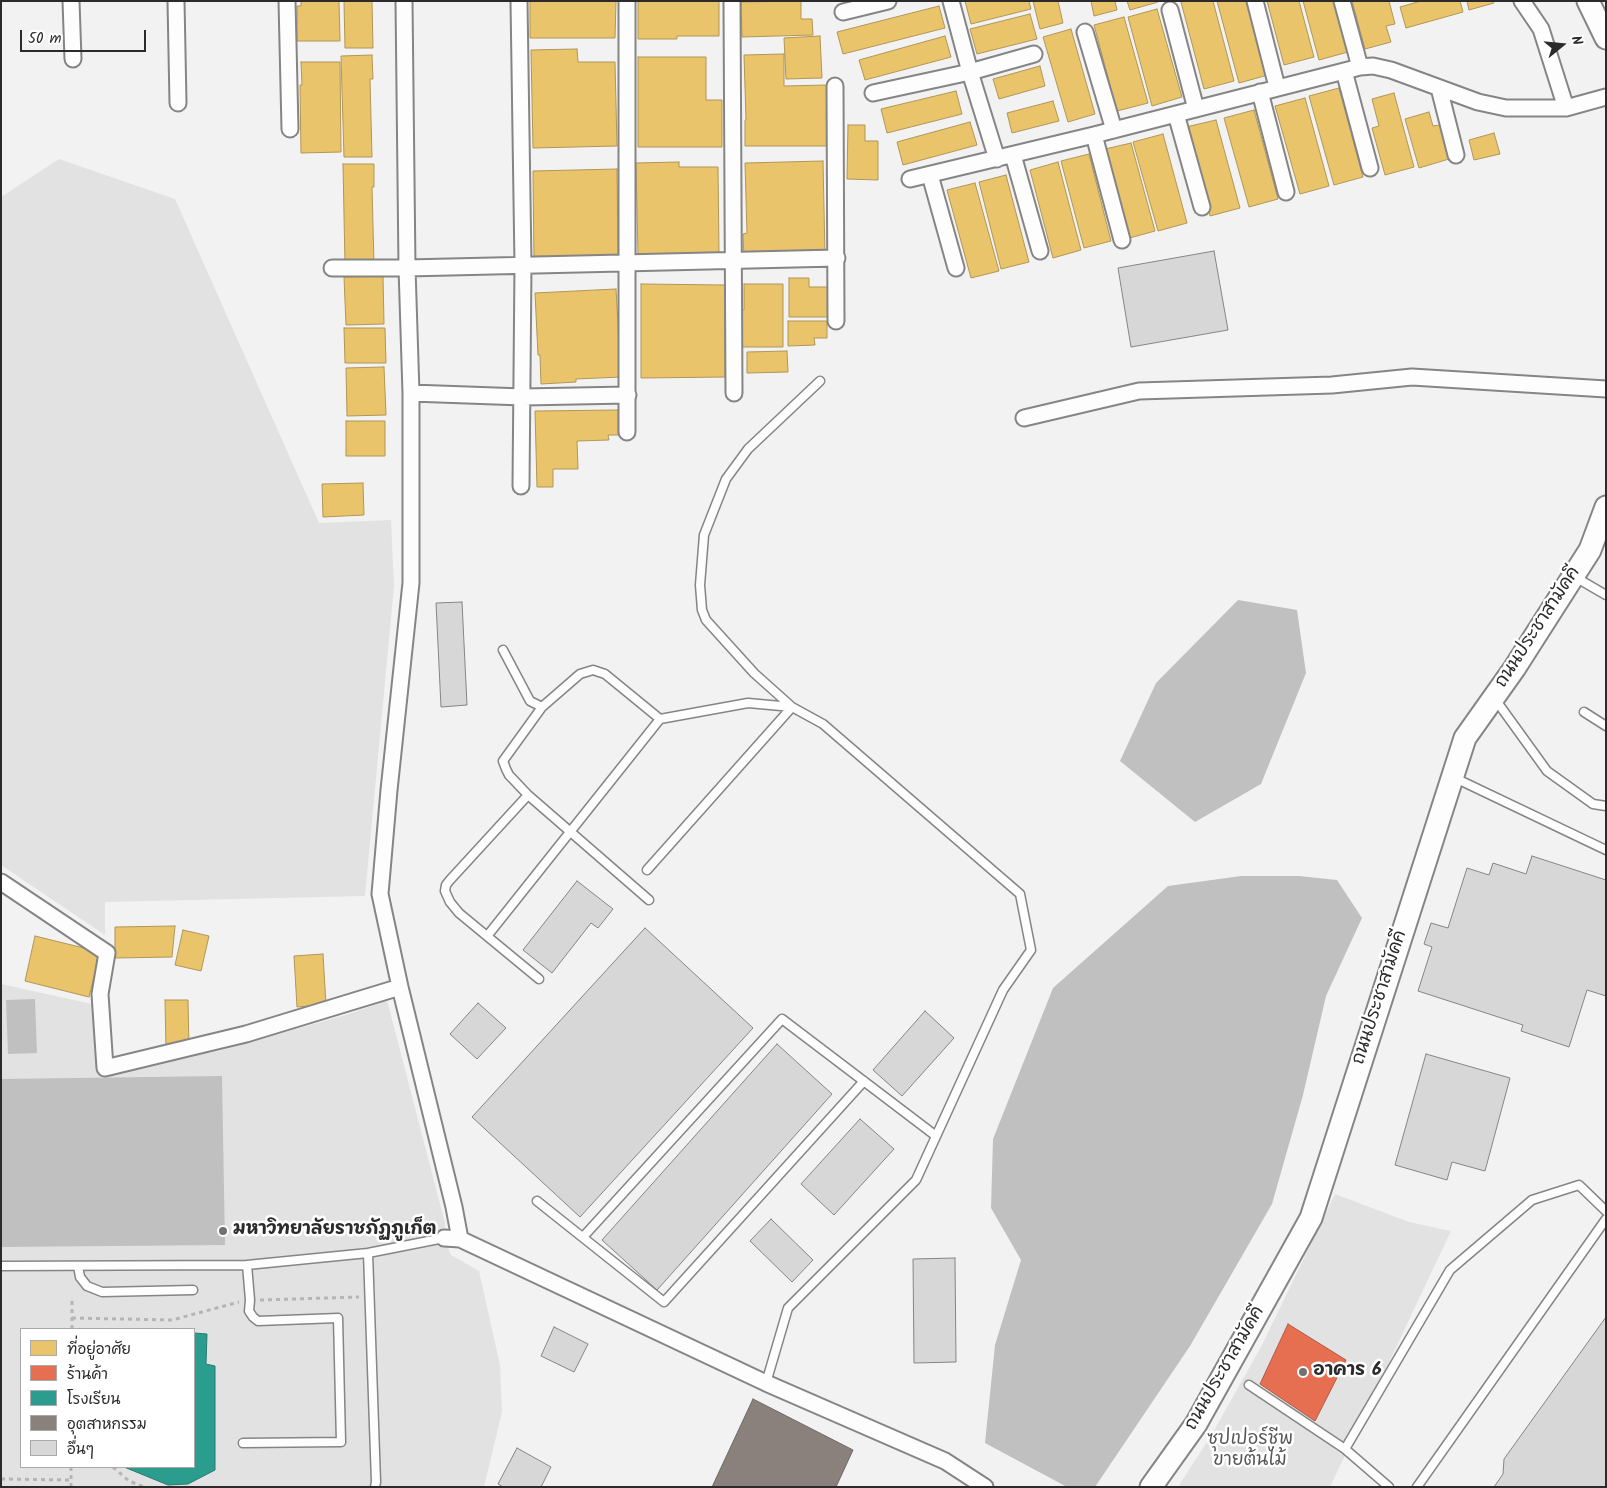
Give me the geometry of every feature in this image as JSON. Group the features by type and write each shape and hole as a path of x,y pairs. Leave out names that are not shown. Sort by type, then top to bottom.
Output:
{"street":[{"path":"71,1 74,59"},
{"path":"176,1 178,103"},
{"path":"286,1 290,129"},
{"path":"404,1 407,268 411,393 411,583 380,894 400,987 460,1238"},
{"path":"519,1 523,265 521,486"},
{"path":"627,1 627,432"},
{"path":"732,1 734,393"},
{"path":"843,12 888,1"},
{"path":"951,1 997,160"},
{"path":"1256,1 1277,87"},
{"path":"1342,1 1360,67"},
{"path":"1522,1 1541,29 1566,108"},
{"path":"1588,1 1606,38"},
{"path":"1170,10 1196,109"},
{"path":"1085,32 1114,130"},
{"path":"873,93 970,72 1034,54"},
{"path":"910,179 997,160 1360,67 1373,66 1391,70 1478,102 1506,108 1566,108 1606,97"},
{"path":"1344,70 1370,168"},
{"path":"835,86 836,321"},
{"path":"1439,88 1456,156"},
{"path":"1260,92 1286,192"},
{"path":"1176,114 1202,207"},
{"path":"1094,135 1122,240"},
{"path":"1013,155 1040,251"},
{"path":"930,175 956,268"},
{"path":"332,268 837,258"},
{"path":"1024,418 1139,391 1332,385 1412,377 1606,389"},
{"path":"411,393 523,396 628,395"},
{"name":"ถนนประชาสามัคคี","path":"1151,1487 1196,1424 1311,1218 1466,738 1590,550 1606,506"},
{"path":"1,882 107,953 100,994 104,1068 246,1034 400,987"},
{"path":"444,1238 460,1238 766,1383 945,1461 984,1487"}],"lane":[{"path":"766,1383 788,1308 916,1180 1003,990 1031,950 1020,894 823,724 792,707 754,673 706,620 702,610 700,585 704,535 726,479 748,450 820,381"},
{"path":"1574,576 1606,595"},
{"path":"503,650 530,701 542,707"},
{"path":"649,900 528,795 509,775 504,761 542,707 580,674 593,670 605,674 660,719"},
{"path":"1494,698 1546,771 1593,804 1606,806"},
{"path":"488,935 660,719 748,703 792,707"},
{"path":"647,870 792,707"},
{"path":"1584,712 1606,726"},
{"path":"1453,777 1606,850"},
{"path":"528,795 450,880 446,886 446,891 450,902 459,913 539,979"},
{"path":"583,1236 782,1019 936,1136"},
{"path":"537,1201 664,1302 864,1081"},
{"path":"1345,1449 1450,1270 1532,1200 1579,1184 1606,1211"},
{"path":"1417,1487 1606,1219"},
{"path":"1,1266 247,1265 368,1254 444,1238"},
{"path":"368,1254 375,1487"},
{"path":"243,1443 341,1442 338,1318 258,1321 252,1317 249,1311 247,1265"},
{"path":"78,1266 80,1277 87,1286 102,1292 193,1290"},
{"path":"1249,1385 1345,1449 1388,1487"}],"path":[{"path":"72,1318 172,1320 250,1300 361,1296"},
{"path":"72,1300 72,1328"},
{"path":"71,1468 71,1487"},
{"path":"115,1468 129,1481 144,1487"},
{"path":"1,1480 71,1480"}],"shaded area":[{"path":"59,159 175,199 319,523 391,520 394,586 365,896 105,902 105,935 1,865 1,197"},
{"path":"1238,600 1297,610 1306,673 1261,784 1195,822 1120,761 1156,683"},
{"path":"1241,876 1299,876 1337,880 1362,918 1326,996 1303,1095 1272,1204 1190,1346 1095,1487 1067,1487 985,1443 995,1345 1021,1260 991,1208 993,1139 1053,988 1168,886"},
{"name":"มหาวิทยาลัยราชภัฏภูเก็ต","path":"1,984 92,1004 98,1072 219,1051 349,1014 387,1000 445,1223 444,1238 451,1255 479,1271 500,1365 502,1412 484,1487 1,1487"},
{"path":"35,999 37,1053 8,1054 6,1000"},
{"path":"222,1076 225,1245 1,1247 1,1079"},
{"path":"1335,1194 1409,1222 1451,1231 1330,1487 1178,1487 1212,1434 1262,1345"}],"building: ที่อยู่อาศัย":[{"path":"301,1 339,1 340,41 297,41 297,6 301,6"},
{"path":"344,1 372,1 373,48 345,48"},
{"path":"530,1 616,1 615,38 530,38"},
{"path":"638,1 719,1 719,36 677,36 677,39 638,39"},
{"path":"801,1 801,19 812,19 813,35 742,37 741,2"},
{"path":"965,1 1029,1 1031,9 971,24"},
{"path":"1033,1 1058,1 1063,23 1040,29"},
{"path":"1091,1 1115,1 1117,10 1094,16"},
{"path":"1127,1 1158,1 1158,2 1130,10"},
{"path":"1213,1 1234,81 1204,89 1181,2"},
{"path":"1217,1 1248,1 1268,75 1239,83"},
{"path":"1267,1 1299,1 1314,57 1284,65"},
{"path":"1303,1 1334,1 1348,52 1319,60"},
{"path":"1352,1 1389,1 1395,24 1386,26 1391,42 1365,49"},
{"path":"1421,1 1460,1 1463,12 1406,28 1400,7"},
{"path":"1467,1 1493,1 1494,3 1469,10"},
{"path":"939,6 945,28 843,54 837,32"},
{"path":"1157,9 1182,97 1152,106 1128,17"},
{"path":"1030,14 1037,39 977,54 970,29"},
{"path":"1124,17 1148,103 1117,111 1094,25"},
{"path":"1071,29 1095,114 1068,122 1043,37"},
{"path":"820,36 822,78 786,79 784,38"},
{"path":"945,36 951,57 865,80 859,60"},
{"path":"577,49 578,62 615,62 617,146 533,148 531,50"},
{"path":"784,54 784,86 827,85 827,146 745,146 744,55"},
{"path":"372,55 373,79 370,79 372,157 344,157 341,56"},
{"path":"638,57 706,57 706,100 722,100 722,147 638,147"},
{"path":"301,62 340,62 341,152 301,153"},
{"path":"1040,66 1045,86 999,99 993,79"},
{"path":"1339,88 1363,177 1334,185 1309,96"},
{"path":"956,91 962,114 887,133 881,109"},
{"path":"1394,93 1414,167 1385,175 1372,128 1379,126 1372,99"},
{"path":"1305,98 1329,186 1300,194 1275,106"},
{"path":"1053,101 1059,121 1012,133 1007,113"},
{"path":"1254,110 1278,199 1249,207 1224,118"},
{"path":"1429,112 1433,126 1440,125 1449,159 1419,168 1405,119"},
{"path":"1216,120 1240,208 1210,216 1186,127"},
{"path":"970,122 977,145 903,165 897,142"},
{"path":"848,125 865,125 865,141 878,141 878,180 847,179"},
{"path":"1494,133 1500,154 1474,160 1469,140"},
{"path":"1163,134 1187,223 1158,231 1133,142"},
{"path":"1131,143 1155,231 1126,239 1101,150"},
{"path":"1089,154 1111,241 1084,248 1061,161"},
{"path":"823,161 825,255 744,257 743,234 747,233 745,163"},
{"path":"679,162 679,167 718,167 719,254 638,256 636,163"},
{"path":"1058,162 1081,250 1053,258 1030,170"},
{"path":"343,164 374,164 374,187 372,187 374,265 345,265"},
{"path":"617,169 618,258 534,259 533,171"},
{"path":"1006,175 1029,262 1001,269 979,182"},
{"path":"975,183 999,271 971,278 947,190"},
{"path":"383,276 384,324 346,325 344,277"},
{"path":"789,278 809,278 809,287 828,287 829,317 789,317"},
{"path":"641,284 725,285 725,377 641,378"},
{"path":"744,284 783,284 783,347 742,347 741,310 744,310"},
{"path":"616,289 621,377 576,379 576,382 541,384 535,293"},
{"path":"788,321 827,321 827,338 814,338 815,345 788,346"},
{"path":"344,328 385,328 386,363 345,363"},
{"path":"787,351 788,372 747,373 747,352"},
{"path":"384,367 386,415 347,416 346,368"},
{"path":"618,410 618,435 608,435 609,440 577,441 578,469 553,469 553,487 537,487 535,411"},
{"path":"346,421 385,421 385,456 346,456"},
{"path":"363,483 364,515 323,517 322,484"},
{"path":"175,926 172,957 115,958 115,927"},
{"path":"183,930 209,936 201,971 175,965"},
{"path":"35,936 100,952 89,997 25,981"},
{"path":"323,954 326,1005 297,1007 294,956"},
{"path":"165,1000 188,1000 189,1048 166,1048"}],"building: ร้านค้า":[{"name":"อาคาร 6","path":"1288,1324 1346,1360 1315,1421 1260,1384"}],"building: โรงเรียน":[{"path":"195,1333 207,1334 206,1364 215,1366 215,1470 188,1484 168,1485 126,1468 195,1468"}],"building: อุตสาหกรรม":[{"path":"753,1399 853,1450 836,1487 712,1487"}],"building: อื่นๆ":[{"path":"1214,251 1228,330 1131,347 1118,268"},
{"path":"462,602 467,705 441,707 436,603"},
{"path":"1532,856 1606,880 1606,996 1587,990 1569,1047 1521,1031 1523,1025 1418,991 1432,947 1424,944 1431,923 1448,928 1467,868 1489,875 1493,863 1526,874"},
{"path":"577,881 613,909 598,928 591,923 552,973 523,950"},
{"path":"645,928 753,1028 580,1217 472,1117"},
{"path":"478,1003 506,1028 477,1059 450,1034"},
{"path":"925,1011 954,1038 902,1096 873,1070"},
{"path":"777,1044 832,1094 657,1290 602,1240"},
{"path":"1426,1054 1510,1078 1485,1171 1452,1162 1447,1180 1395,1165"},
{"path":"860,1119 894,1149 834,1215 801,1184"},
{"path":"771,1219 813,1260 792,1282 750,1241"},
{"path":"955,1258 956,1362 914,1363 913,1259"},
{"path":"1606,1317 1606,1487 1494,1487 1503,1474 1504,1459"},
{"path":"554,1327 588,1344 574,1372 541,1356"},
{"path":"517,1448 551,1467 541,1487 503,1487 498,1484"}],"place":[{"name":"มหาวิทยาลัยราชภัฏภูเก็ต","path":"223,1231"},
{"name":"อาคาร 6","path":"1303,1372"}],"park label":[{"name":"ซุปเปอร์ชีพ ขายต้นไม้","path":"1250,1451"}]}
